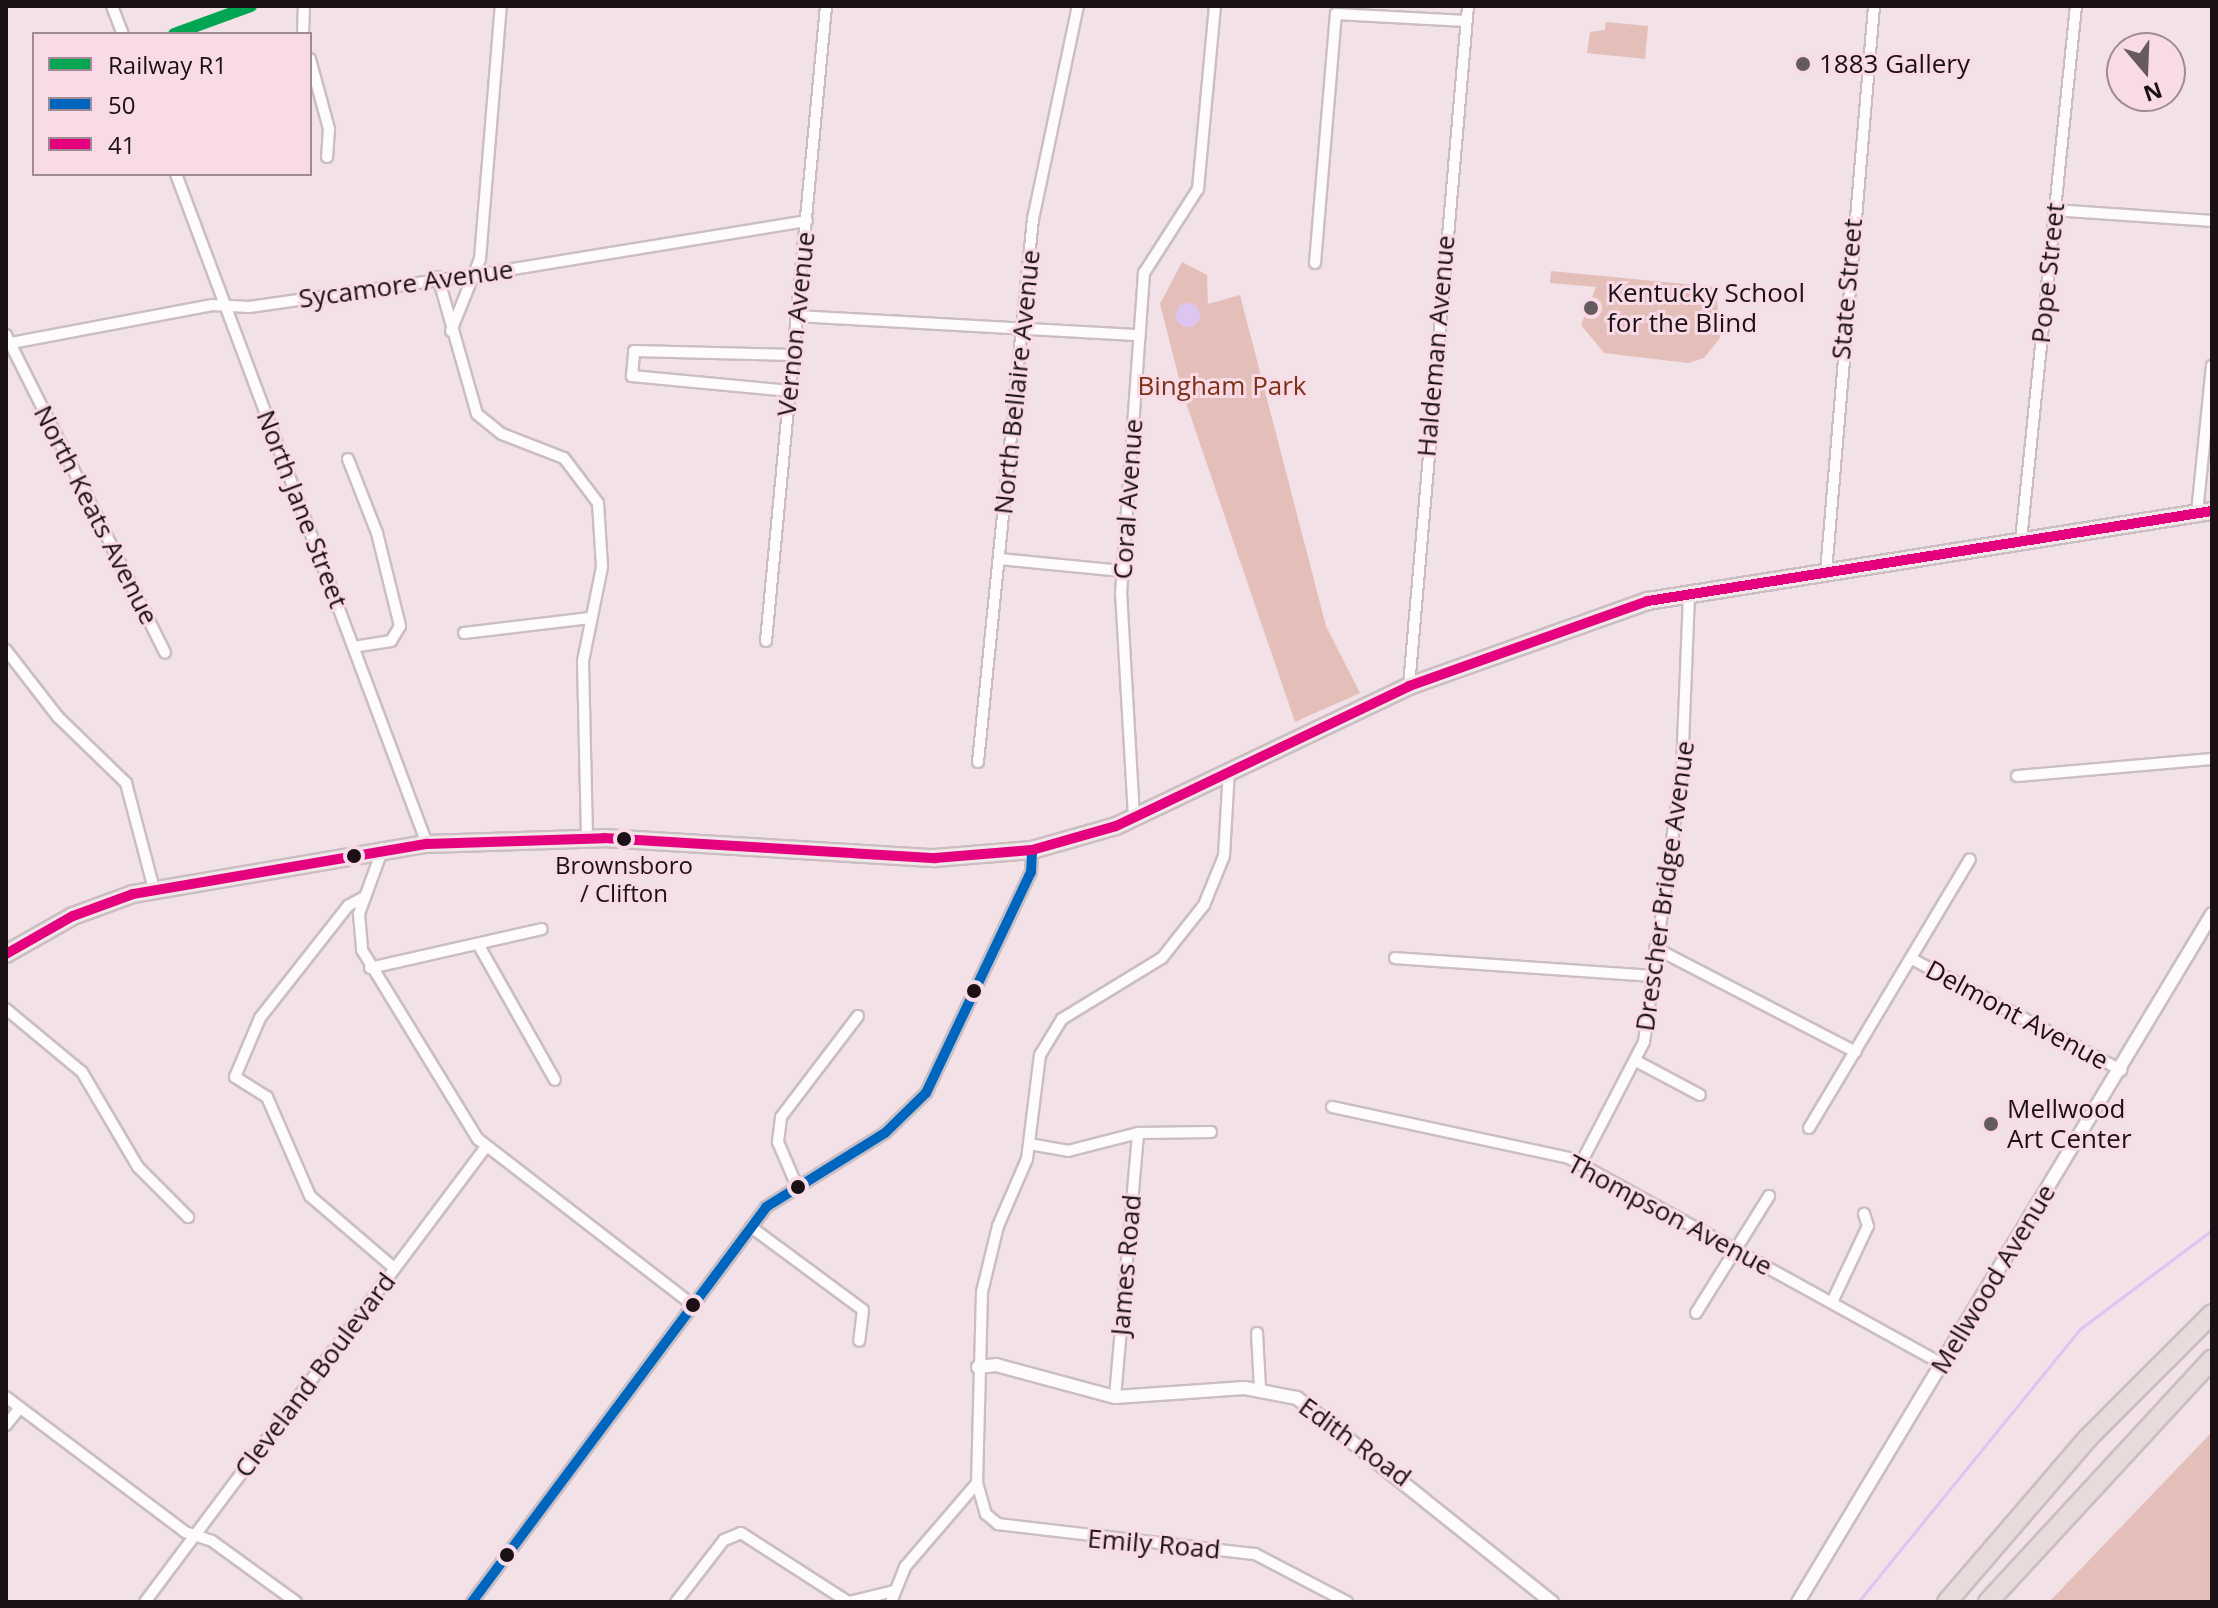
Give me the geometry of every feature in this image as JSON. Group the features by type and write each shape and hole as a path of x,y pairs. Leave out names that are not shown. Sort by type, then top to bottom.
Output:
{"highway":[{"path":"1947,1602 2088,1438 2212,1314"},
{"path":"1988,1602 2212,1359"}],"main road":[{"path":"6,954 73,916 154,889 383,848 587,838 935,858 1032,850 1134,817 1229,768 1409,686 1582,622 1689,593 2205,512"}],"street":[{"path":"112,6 122,32"},
{"path":"451,331 475,274 501,6"},
{"name":"Vernon Avenue","path":"766,641 826,6"},
{"name":"North Bellaire Avenue","path":"978,762 1041,169 1078,6"},
{"name":"Coral Avenue","path":"1134,817 1122,571 1139,335 1146,265 1197,204 1215,6"},
{"name":"Haldeman Avenue","path":"1409,686 1468,6"},
{"name":"State Street","path":"1826,572 1874,6"},
{"name":"Pope Street","path":"2021,540 2076,6"},
{"path":"302,8 303,32"},
{"path":"1315,263 1336,14 1466,21"},
{"path":"312,66 329,129 327,157"},
{"name":"North Jane Street","path":"177,176 427,844"},
{"path":"2055,210 2212,221"},
{"name":"Sycamore Avenue","path":"8,341 227,306 475,274 807,221"},
{"path":"438,277 465,390 484,422 564,458 593,492 604,545 590,618 582,692 587,838"},
{"path":"797,316 1023,325 1139,335"},
{"name":"North Keats Avenue","path":"8,341 165,652"},
{"path":"790,391 632,376 634,351 793,355"},
{"path":"2205,512 2212,366"},
{"path":"348,459 377,533 400,626 391,641 355,647"},
{"path":"999,559 1122,571"},
{"name":"Drescher Bridge Avenue","path":"1581,1163 1638,1062 1682,769 1689,593"},
{"path":"464,633 590,618"},
{"path":"6,650 58,717 126,783 154,889"},
{"path":"2017,776 2212,759"},
{"path":"676,1602 724,1540 741,1533 848,1602 892,1597 905,1567 977,1483 978,1367 988,1259 1029,1144 1034,1073 1053,1030 1162,958 1204,905 1224,856 1229,768"},
{"path":"383,848 364,897 359,936 370,968 485,1148 693,1305"},
{"path":"472,1602 751,1227 796,1184 885,1133 926,1093 1031,872 1032,850"},
{"path":"1809,1128 1970,859"},
{"path":"364,897 348,906 260,1018 235,1077 267,1097 310,1196 394,1268"},
{"name":"Mellwood Avenue","path":"1798,1602 2121,1070 2212,914"},
{"path":"370,968 542,929"},
{"path":"478,944 555,1080"},
{"path":"1655,948 1856,1052"},
{"path":"1395,958 1652,976"},
{"name":"Delmont Avenue","path":"1912,959 2121,1070"},
{"path":"6,1009 82,1072 138,1167 188,1217"},
{"path":"796,1184 778,1142 781,1117 858,1016"},
{"path":"1638,1062 1700,1095"},
{"name":"Thompson Avenue","path":"1332,1107 1581,1163 1941,1363"},
{"path":"1029,1144 1068,1151 1138,1133 1211,1132"},
{"name":"James Road","path":"1115,1397 1138,1133"},
{"name":"Cleveland Boulevard","path":"145,1602 485,1148"},
{"path":"1696,1313 1769,1196"},
{"path":"1832,1302 1868,1226 1864,1214"},
{"path":"751,1227 863,1310 859,1341"},
{"path":"1257,1333 1260,1389"},
{"name":"Edith Road","path":"978,1367 996,1365 1115,1397 1260,1389 1318,1409 1552,1602"},
{"path":"6,1397 197,1535 296,1602"},
{"path":"6,1425 20,1408"},
{"name":"Emily Road","path":"977,1483 986,1514 998,1524 1255,1554 1347,1602"}],"green space":[{"path":"1606,22 1648,26 1645,59 1587,53 1590,32 1605,30"},
{"name":"Bingham Park","path":"1182,262 1207,275 1208,304 1240,295 1326,626 1360,693 1295,722 1183,394 1160,304"},
{"path":"1551,271 1716,287 1720,338 1704,358 1688,363 1604,353 1581,325 1596,287 1550,283"},
{"path":"2212,1432 2212,1602 2049,1602"}],"shaded area":[{"path":"1188,303 1199,310 1200,315 1193,326 1188,327 1177,320 1176,315 1183,304"}],"waterway":[{"path":"1858,1602 2080,1329 2212,1230"}],"rail line":[{"name":"R1","path":"180,32 251,6"}],"transit line":[{"name":"41","path":"6,954 73,916 133,894 427,844 604,838 935,858 1032,850 1116,826 1409,686 1648,601 2212,511"},
{"name":"50","path":"472,1602 766,1207 885,1133 926,1093 1031,872 1032,850"}],"place":[{"name":"1883 Gallery","path":"1803,64"},
{"name":"Kentucky School for the Blind","path":"1591,308"},
{"name":"Brownsboro / Clifton","path":"624,839"},
{"name":"Mellwood Art Center","path":"1991,1124"}]}
